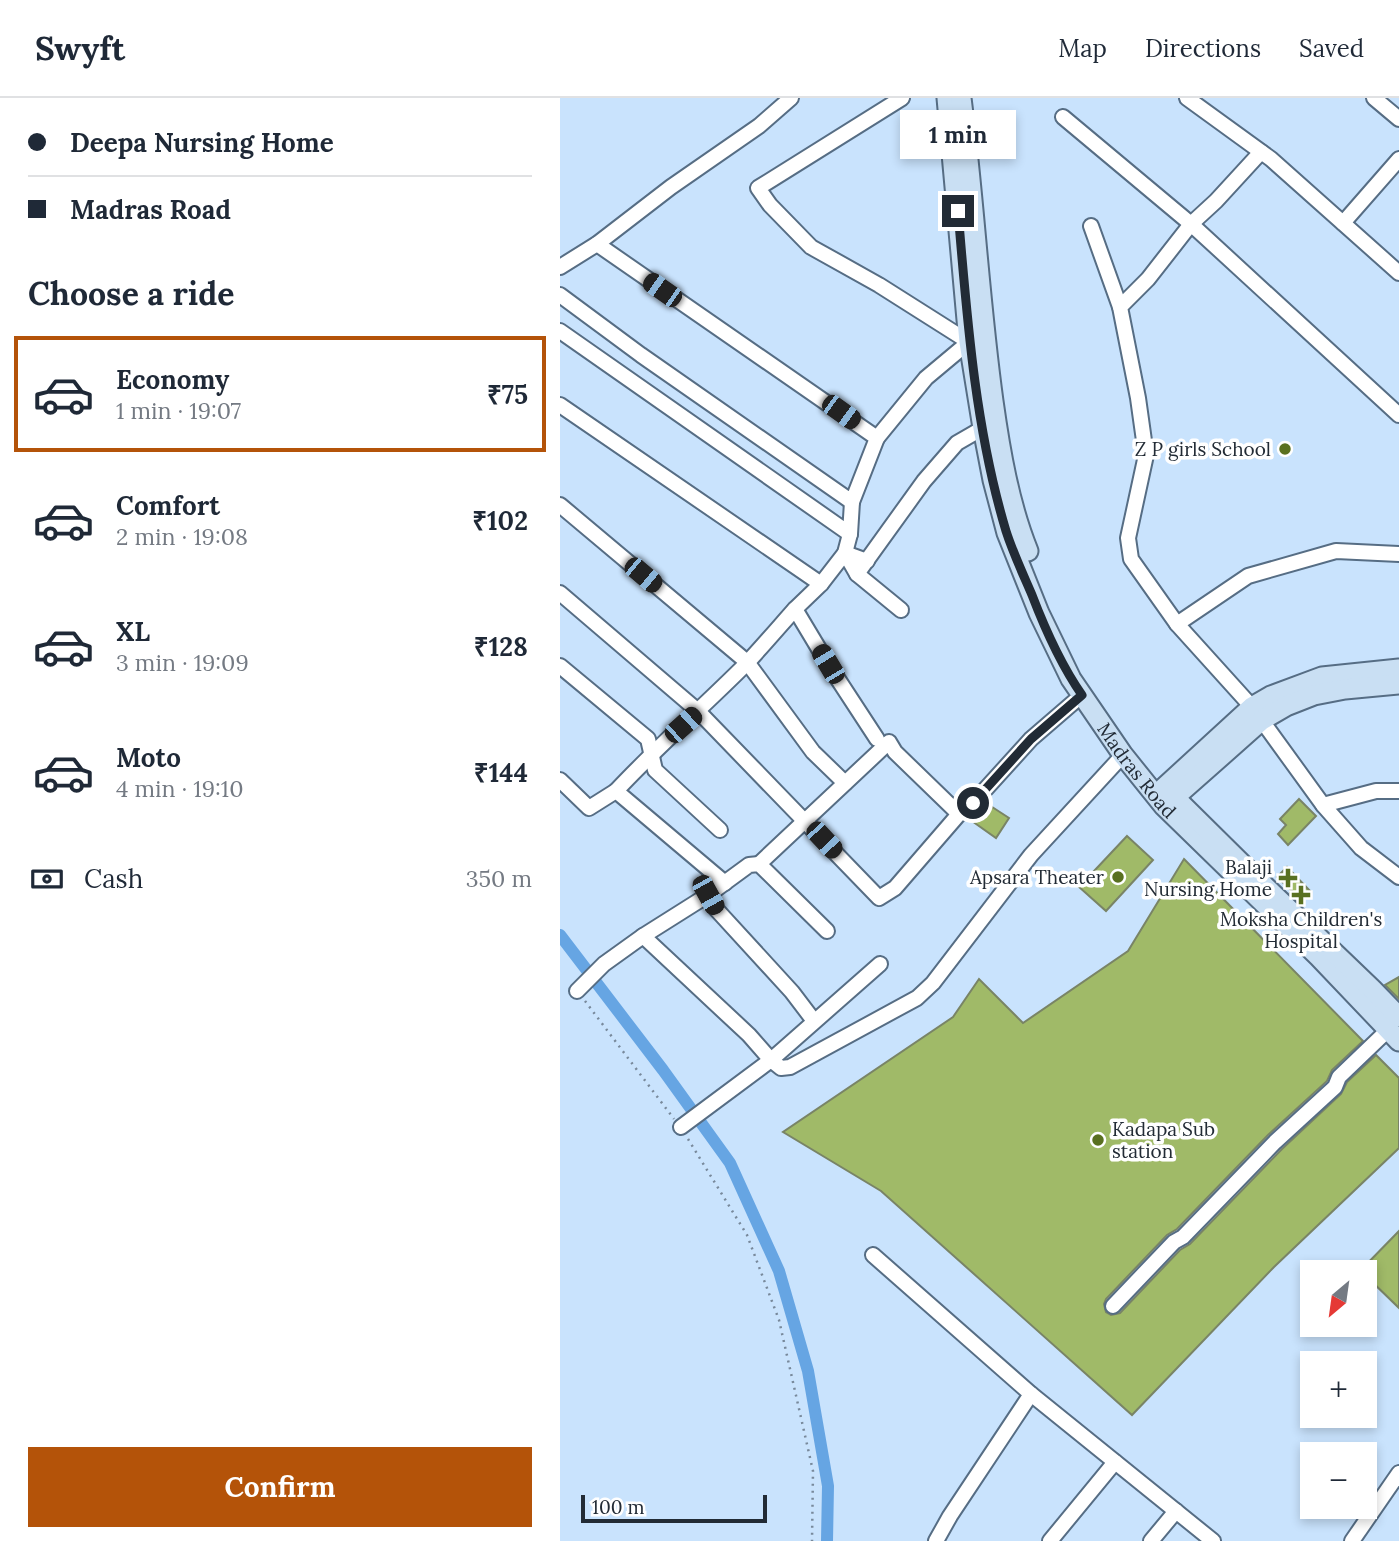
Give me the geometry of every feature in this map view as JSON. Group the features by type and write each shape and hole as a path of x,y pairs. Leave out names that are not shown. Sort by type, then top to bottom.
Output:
{"main road":[{"name":"Madras Road","path":"947,98 969,342 990,430 993,481 1007,533 1039,612 1071,679 1122,755 1164,796"},
{"path":"961,98 986,350 990,430 1022,536 1084,680 1164,796 1372,989 1395,1029"},
{"path":"1164,796 1257,713 1293,687 1322,677 1399,669"},
{"path":"1257,713 1314,695 1399,684"}],"street":[{"path":"560,267 597,244 671,187 759,126 791,98"},
{"path":"560,780 589,808 617,791 651,754 747,663 795,608 821,584 845,553 850,534 852,502 877,438 926,379 969,342 879,285 811,247 770,205 758,188 902,98"},
{"path":"1187,98 1261,152 1399,273"},
{"path":"1374,98 1399,119"},
{"path":"1063,117 1191,224 1399,415"},
{"path":"1119,307 1149,279 1191,224 1261,152"},
{"path":"1343,223 1399,159"},
{"path":"1090,226 1119,307 1138,398 1146,455 1128,538 1131,559 1177,624 1257,713 1323,805 1360,848 1399,877"},
{"path":"597,244 877,438"},
{"path":"560,295 641,355 852,502"},
{"path":"560,331 850,534"},
{"path":"560,405 821,584"},
{"path":"857,574 924,481 957,443 990,430"},
{"path":"560,505 747,663 813,752 845,783"},
{"path":"1177,624 1248,576 1336,551 1399,554"},
{"path":"845,553 867,561"},
{"path":"845,553 857,574 901,610"},
{"path":"560,593 698,711 879,898 895,888 959,814 973,803 1031,739 1082,695"},
{"path":"795,608 877,739"},
{"path":"560,666 648,739 655,770 720,830"},
{"path":"587,981 643,936 708,895 749,865 759,864 890,742 895,752 959,814"},
{"path":"643,936 749,1035 771,1060 781,1068 790,1068 917,998 933,983 1031,855 1122,755"},
{"path":"617,791 725,883"},
{"path":"1323,805 1376,792 1399,791"},
{"path":"759,864 827,931"},
{"path":"708,895 716,909 792,992 814,1021"},
{"path":"681,1128 771,1060 880,964"},
{"path":"1113,1306 1275,1142 1335,1087 1339,1077 1395,1029"},
{"path":"873,1255 1031,1394 1213,1541"},
{"path":"936,1541 1031,1394"},
{"path":"1050,1541 1115,1462"},
{"path":"1352,1541 1399,1473"},
{"path":"1151,1541 1176,1511"}],"path":[{"path":"587,981 747,1236 779,1320 813,1471 812,1541"}],"building":[{"path":"1299,799 1316,816 1288,845 1278,834 1286,825 1280,819"},
{"path":"986,803 1009,818 996,838 969,819"},
{"path":"1127,836 1153,860 1106,911 1079,887"},
{"name":"Kadapa Sub station","path":"1184,859 1363,1041 1332,1070 1327,1081 1268,1135 1106,1299 1106,1312 1111,1315 1120,1313 1180,1250 1190,1244 1282,1149 1341,1094 1347,1082 1376,1055 1399,1078 1399,1148 1274,1267 1132,1415 881,1191 783,1132 953,1017 979,979 1023,1023 1128,951"},
{"path":"1287,867 1311,892 1299,902 1277,877"},
{"path":"1399,977 1399,999 1385,985"},
{"path":"1399,1231 1399,1308 1377,1287 1377,1260 1371,1260"}],"waterway":[{"path":"560,935 730,1163 779,1271 808,1371 828,1486 827,1541"}],"place":[{"name":"Z P girls School","path":"1285,449"},
{"name":"Apsara Theater","path":"1118,877"},
{"name":"Balaji Nursing Home","path":"1288,878"},
{"name":"Moksha Children's Hospital","path":"1301,895"},
{"name":"Kadapa Sub station","path":"1098,1140"}],"route":[{"path":"958,211 969,342 993,481 1007,533 1039,612 1071,679 1082,695 1031,739 973,803"}]}
